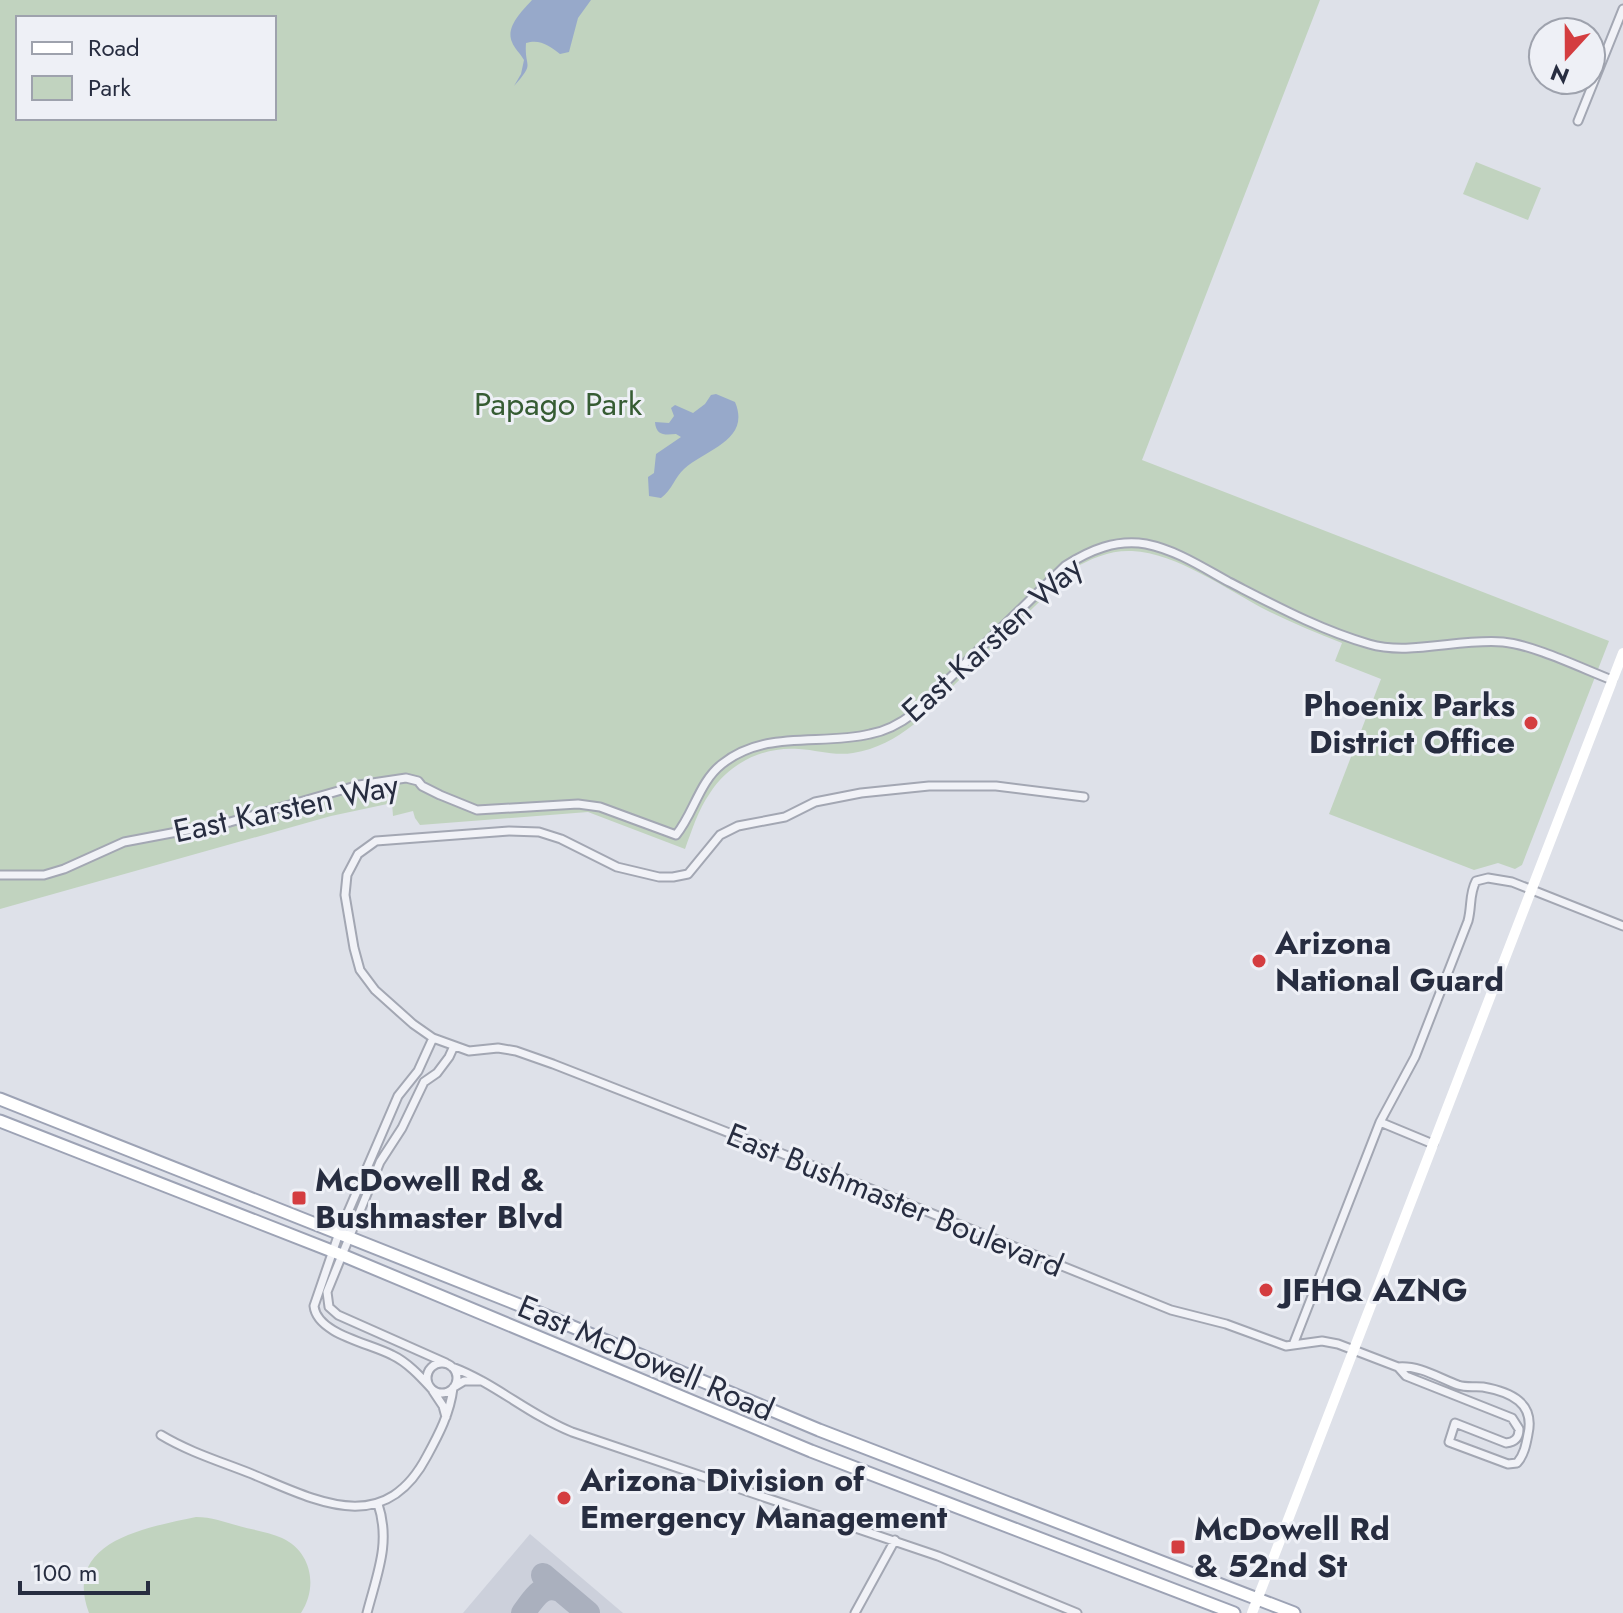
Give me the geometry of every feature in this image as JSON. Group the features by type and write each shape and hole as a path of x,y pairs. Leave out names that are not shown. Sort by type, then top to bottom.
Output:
{"main road":[{"path":"1252,1613 1623,653"},
{"name":"East McDowell Road","path":"0,1099 529,1309 819,1430 1294,1613"},
{"name":"East McDowell Road","path":"0,1121 337,1253 811,1451 1234,1613"}],"street":[{"path":"1578,121 1623,9"},
{"name":"East Karsten Way","path":"0,875 44,875 124,842 217,825 322,795 406,778 477,810 578,804 618,814 676,835 686,823 707,779 737,754 765,744 794,739 861,736 895,726 914,713 1065,566 1086,553 1110,545 1133,543 1175,553 1302,619 1369,644 1391,647 1502,642 1525,646 1612,680"},
{"name":"East Bushmaster Boulevard","path":"1084,797 996,786 929,786 861,793 815,802 785,817 738,826 720,835 688,874 673,877 659,877 617,867 561,839 539,832 509,831 376,841 358,854 347,875 345,895 354,948 365,979 413,1024 433,1038 469,1051 498,1048 553,1064 1182,1314 1226,1324 1274,1343 1293,1345 1322,1341 1354,1350"},
{"path":"1293,1345 1380,1122 1415,1057 1468,921 1470,891 1476,881 1488,878 1512,882 1623,926"},
{"path":"433,1038 418,1071 398,1096 337,1253 314,1299 315,1313 321,1322 338,1333 395,1356 432,1388 445,1392 464,1381 482,1381"},
{"path":"344,1235 380,1162 402,1128 416,1095 424,1082 437,1073 454,1046"},
{"path":"1380,1122 1433,1144"},
{"path":"337,1253 327,1292 329,1307 351,1322 478,1376 545,1420 572,1432 895,1540 1077,1613"},
{"path":"1354,1350 1398,1367 1409,1366 1465,1387 1483,1387 1521,1402 1531,1419 1523,1456 1517,1463 1508,1464 1449,1442 1455,1423 1501,1441 1512,1442 1518,1438 1519,1429 1512,1418 1406,1376 1398,1367"},
{"path":"161,1435 274,1483 342,1507 378,1504 409,1485 427,1457 446,1417 457,1375 449,1365 437,1364 429,1370 427,1379 446,1417"},
{"path":"1512,1418 1521,1402"},
{"path":"367,1613 385,1539 385,1525 378,1504"},
{"path":"855,1613 895,1540"}],"shaded area":[{"path":"530,1534 623,1613 463,1613"}],"green space":[{"name":"Papago Park","path":"0,0 1320,0 1142,460 1609,641 1522,865 1515,869 1498,863 1474,870 1329,814 1381,679 1335,661 1342,643 1268,611 1184,565 1149,553 1132,551 1101,556 1073,569 913,725 892,739 870,749 846,754 799,749 773,750 737,765 718,782 706,800 685,849 588,812 420,825 413,811 393,816 392,803 331,816 0,909"},
{"path":"1476,162 1541,188 1528,220 1463,194"},
{"path":"196,1517 266,1533 292,1544 306,1561 309,1571 309,1592 301,1613 89,1613 84,1589 87,1569 98,1554 113,1542 133,1533"}],"water":[{"path":"532,0 591,0 578,18 569,52 560,54 540,43 526,43 528,65 514,86 524,60 513,44 511,31 516,19"},
{"path":"711,395 735,402 737,426 732,435 684,469 661,498 649,496 648,477 654,473 656,454 681,437 659,432 655,422 669,423 674,416 671,408 675,405 693,413"}],"taxiway":[{"path":"543,1575 588,1613"},
{"path":"523,1613 543,1590 560,1590"}],"place":[{"name":"Phoenix Parks District Office","path":"1531,723"},
{"name":"Arizona National Guard","path":"1259,961"},
{"name":"McDowell Rd & Bushmaster Blvd","path":"299,1198"},
{"name":"JFHQ AZNG","path":"1266,1290"},
{"name":"Arizona Division of Emergency Management","path":"564,1498"},
{"name":"McDowell Rd & 52nd St","path":"1178,1547"}]}
